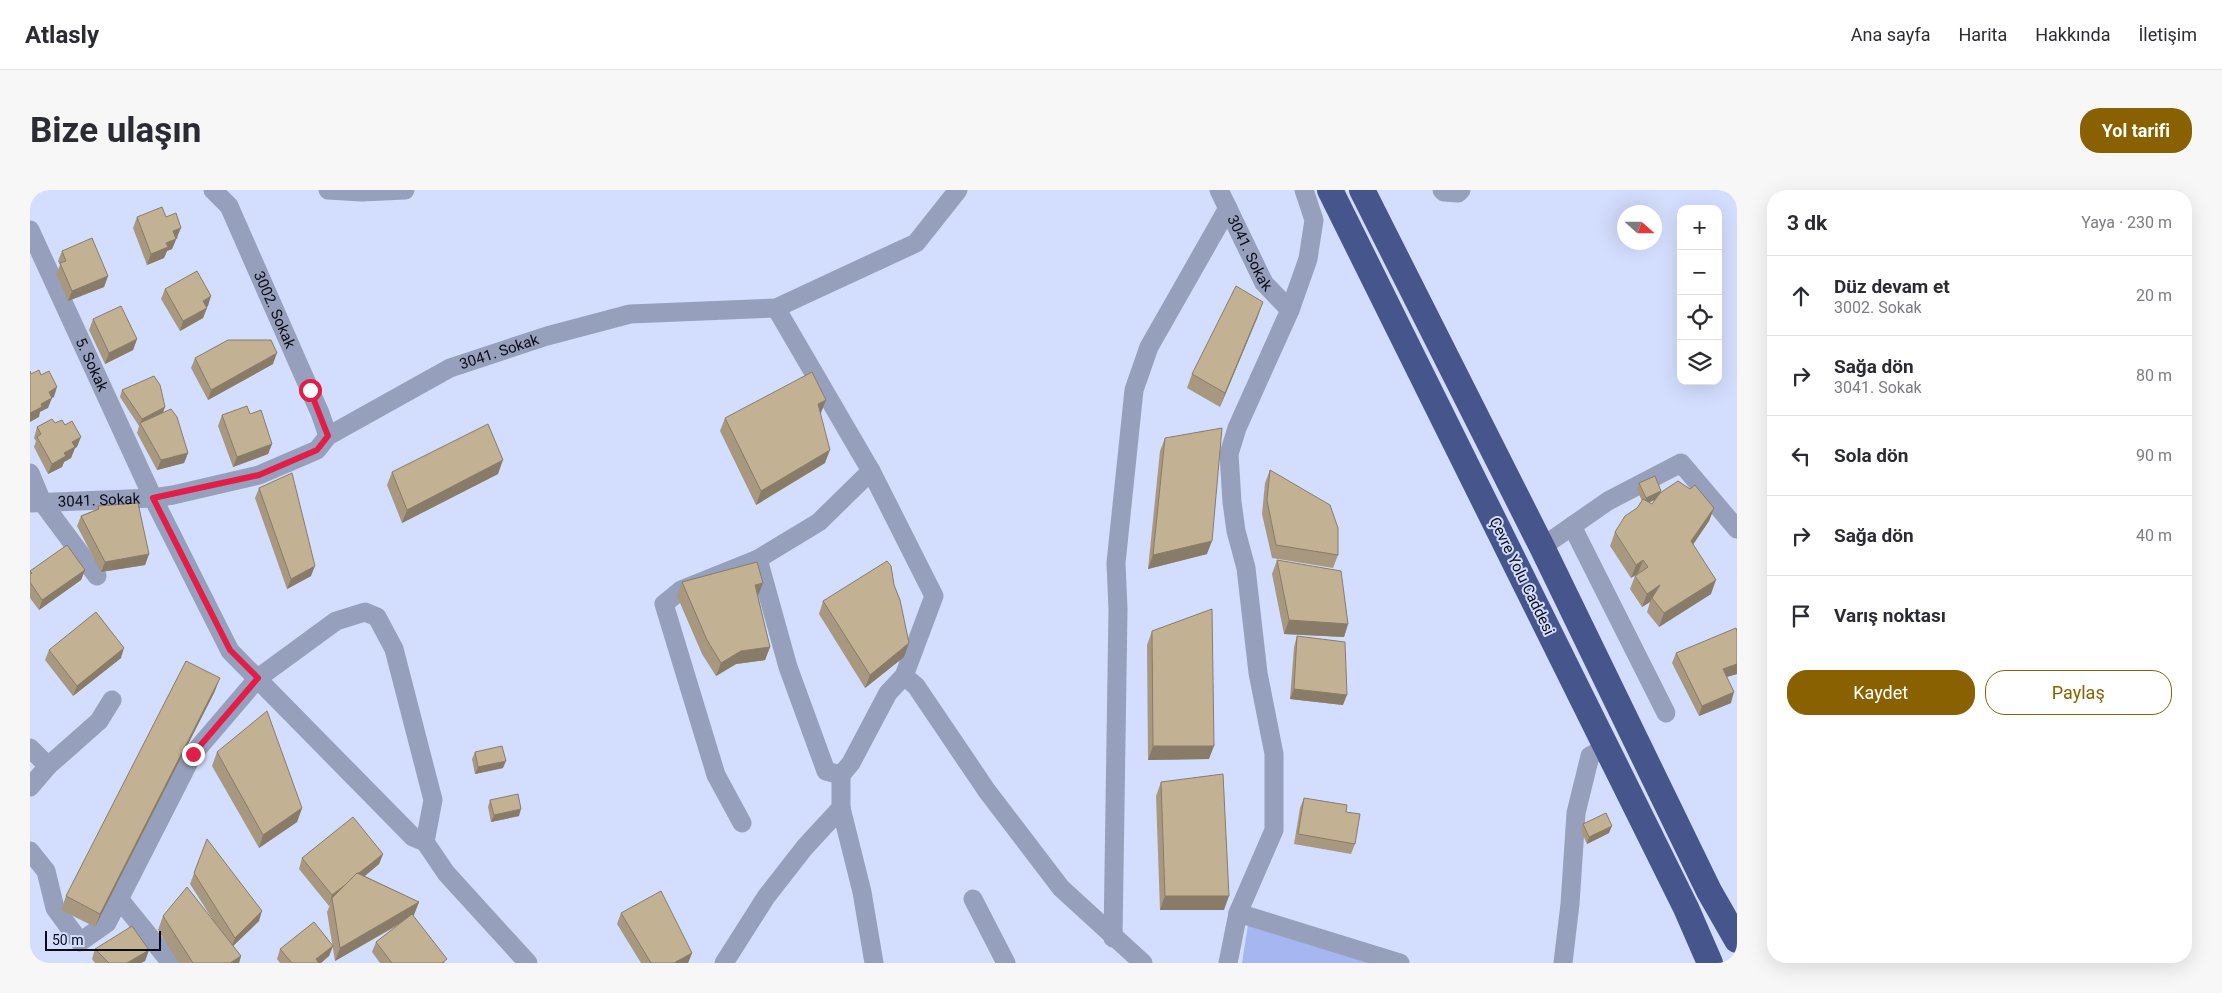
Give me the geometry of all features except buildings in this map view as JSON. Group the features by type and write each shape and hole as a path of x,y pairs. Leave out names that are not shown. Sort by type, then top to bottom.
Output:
{"highway":[{"name":"Çevre Yolu Caddesi","path":"1330,190 1686,908 1710,963"},
{"name":"Çevre Yolu Caddesi","path":"1362,190 1542,547 1710,891 1737,940"}],"street":[{"path":"328,190 362,192 405,190"},
{"name":"3041. Sokak","path":"36,503 153,498 259,475 317,450 328,436 450,368 547,336 630,314 776,308 916,243 958,190"},
{"name":"3041. Sokak","path":"1219,190 1264,283 1290,310"},
{"path":"1228,963 1238,913 1274,830 1274,754 1258,673 1246,568 1236,531 1229,454 1237,428 1290,310 1308,259 1314,220 1304,190"},
{"path":"1442,190 1458,194 1461,190"},
{"name":"3002. Sokak","path":"221,193 229,206 276,312 320,413 328,436"},
{"path":"1113,938 1118,609 1116,564 1134,390 1149,347 1228,208"},
{"name":"5. Sokak","path":"30,230 153,498 230,650 413,837 425,842"},
{"path":"776,308 871,471 934,596 904,676 888,693 851,762 841,775 841,808 862,892 874,963"},
{"path":"1542,547 1608,501 1681,463 1737,529"},
{"path":"742,823 716,775 664,604 680,590 758,559 819,522 871,471"},
{"path":"30,473 36,503 97,576"},
{"path":"1572,526 1666,713"},
{"path":"758,559 788,667 826,771 841,775"},
{"path":"30,851 46,871 55,908 80,942 108,923 193,754 258,678 336,621 364,612 377,617 394,649 433,800 425,842 446,873 528,963"},
{"path":"904,676 916,686 987,791 1061,888 1142,963"},
{"path":"30,787 48,766 99,722 112,700"},
{"path":"1563,963 1570,904 1576,813 1590,756 1606,747"},
{"path":"30,748 48,766"},
{"path":"724,963 766,897 804,847 841,808"},
{"path":"973,899 1006,963"},
{"path":"120,900 171,963"},
{"path":"1238,913 1400,963"}],"shaded area":[{"path":"1248,925 1380,963 1242,963"}],"route":[{"path":"193,754 258,678 230,650 153,498 259,475 317,450 328,436 310,390"}]}
